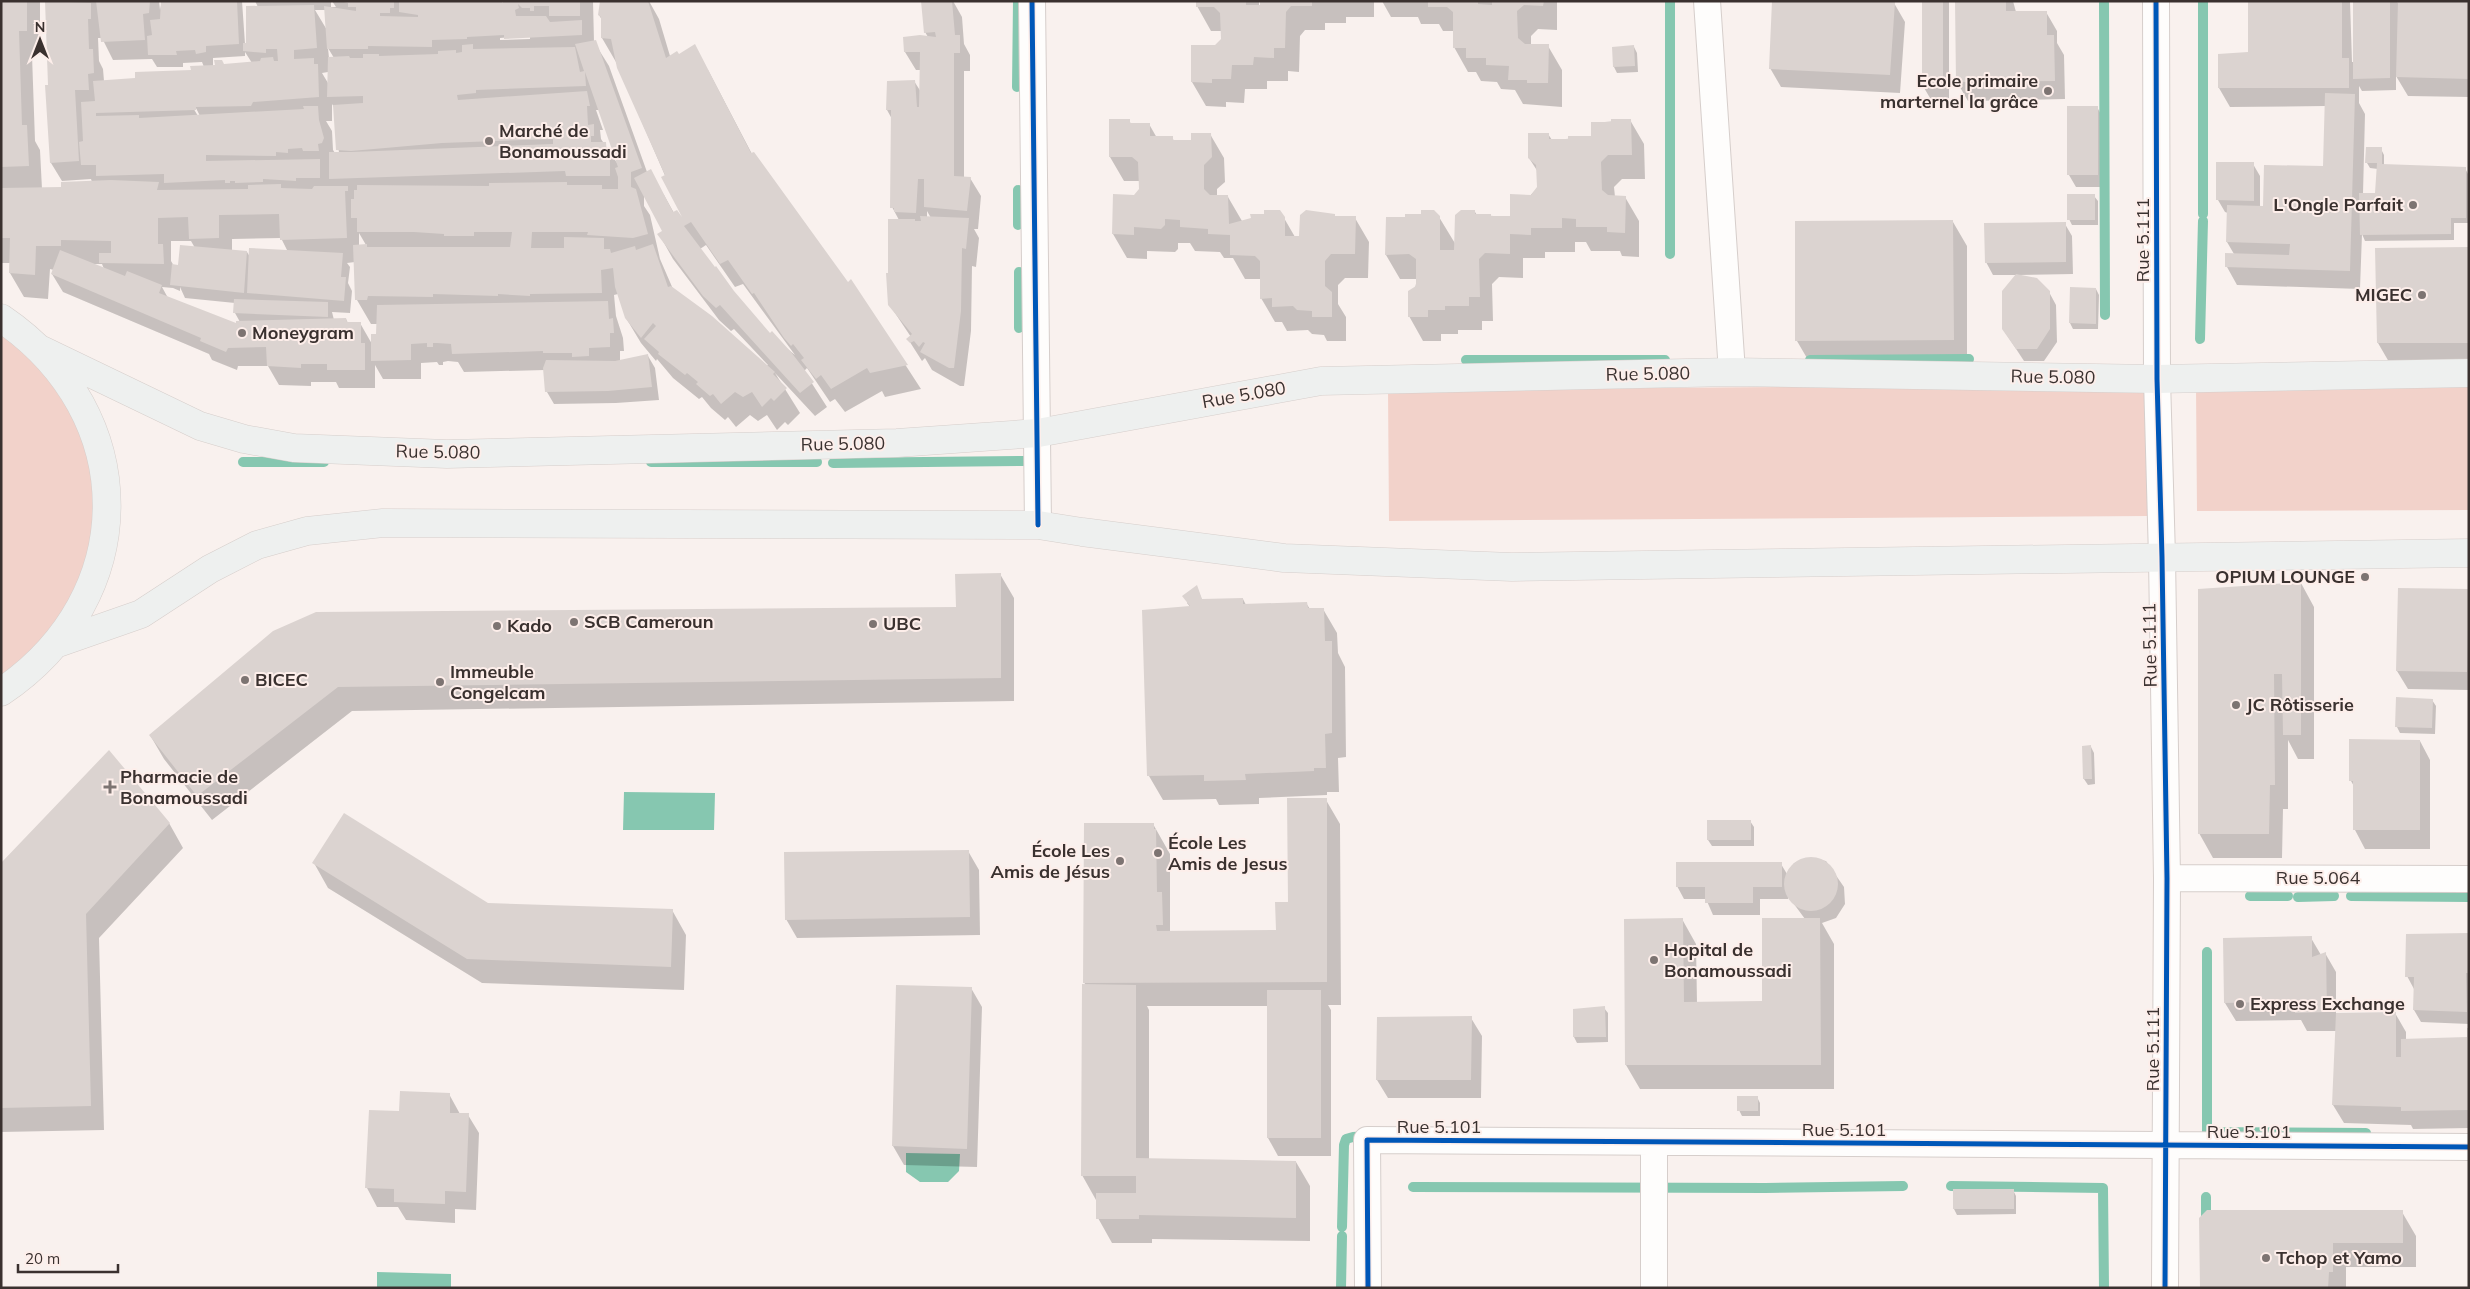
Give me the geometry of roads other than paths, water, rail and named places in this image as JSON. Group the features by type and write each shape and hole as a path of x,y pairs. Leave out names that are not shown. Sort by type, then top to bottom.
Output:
{"main road":[{"path":"1,318 42,350 62,372 81,402 95,435 104,470 107,506 104,542 95,577 80,610 58,643 24,677 1,692"},
{"name":"Rue 5.080","path":"42,350 200,426 244,439 294,448 447,454 897,443 1038,433 1321,381 1732,372 2157,379 2469,373"},
{"path":"58,643 141,614 210,570 257,545 307,531 383,523 1038,525 1284,558 1512,567 2469,553"}],"street":[{"path":"1032,1 1038,525"},
{"path":"1707,1 1732,372"},
{"name":"Rue 5.111","path":"2156,1 2157,379 2167,878 2165,1288"},
{"name":"Rue 5.064","path":"2167,878 2469,879"},
{"name":"Rue 5.101","path":"1368,1288 1367,1140 2469,1147"},
{"path":"1654,1142 1654,1288"}],"waterway":[{"path":"1017,87 1018,1"},
{"path":"1670,1 1670,254"},
{"path":"2203,1 2203,214"},
{"path":"2104,3 2105,315"},
{"path":"1018,190 1018,225"},
{"path":"2200,339 2203,221"},
{"path":"1019,272 1019,328"},
{"path":"1810,360 1969,359"},
{"path":"1466,360 1665,360"},
{"path":"833,463 1028,461"},
{"path":"243,462 324,462"},
{"path":"651,462 817,462"},
{"path":"2250,896 2288,896"},
{"path":"2298,897 2334,896"},
{"path":"2351,896 2469,897"},
{"path":"2207,952 2207,1132 2366,1133"},
{"path":"1342,1227 1344,1145 1346,1139 1368,1136"},
{"path":"1413,1187 1765,1188 1903,1186"},
{"path":"1951,1186 2103,1188 2104,1288"},
{"path":"2206,1197 2206,1224"},
{"path":"1341,1288 1342,1236"}],"place":[{"name":"Ecole primaire marternel la grâce","path":"2048,91"},
{"name":"Marché de Bonamoussadi","path":"489,141"},
{"name":"L'Ongle Parfait","path":"2413,205"},
{"name":"MIGEC","path":"2422,295"},
{"name":"Moneygram","path":"242,333"},
{"name":"OPIUM LOUNGE","path":"2365,577"},
{"name":"SCB Cameroun","path":"574,622"},
{"name":"UBC","path":"873,624"},
{"name":"Kado","path":"497,626"},
{"name":"BICEC","path":"245,680"},
{"name":"Immeuble Congelcam","path":"440,682"},
{"name":"JC Rôtisserie","path":"2236,705"},
{"name":"Pharmacie de Bonamoussadi","path":"110,787"},
{"name":"École Les Amis de Jesus","path":"1158,853"},
{"name":"École Les Amis de Jésus","path":"1120,861"},
{"name":"Hopital de Bonamoussadi","path":"1654,960"},
{"name":"Express Exchange","path":"2240,1004"},
{"name":"Tchop et Yamo","path":"2266,1258"}]}
